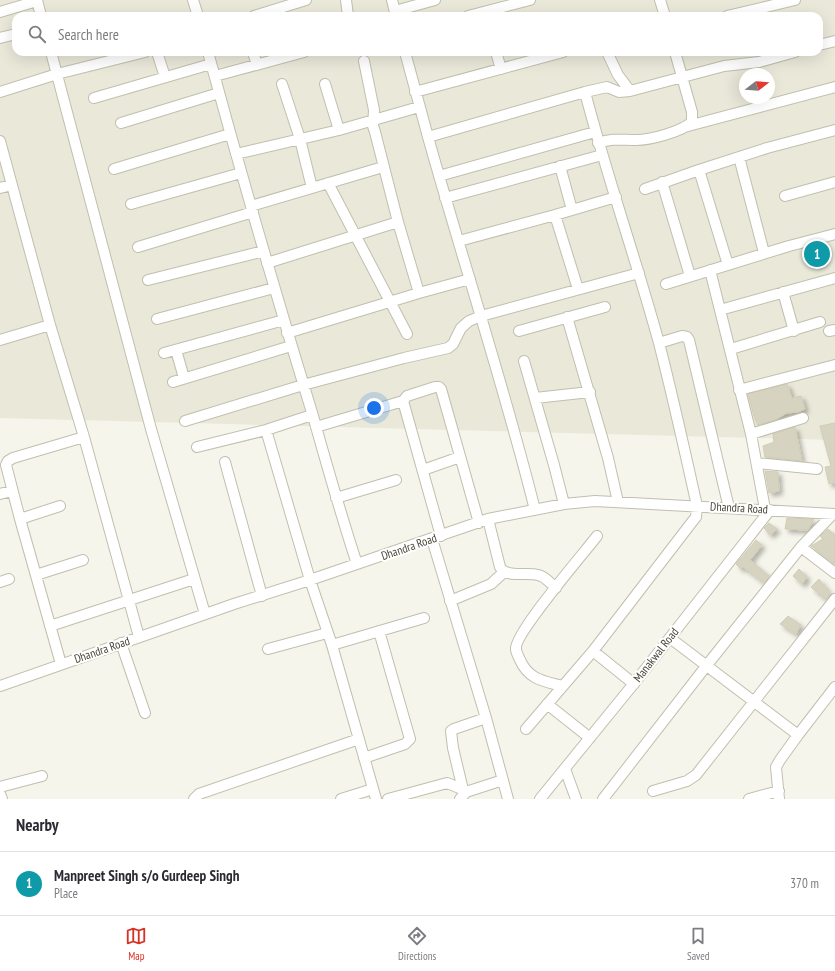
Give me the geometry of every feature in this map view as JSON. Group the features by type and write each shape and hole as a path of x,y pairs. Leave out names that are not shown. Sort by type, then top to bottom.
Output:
{"street":[{"path":"0,12 37,0 40,12"},
{"path":"193,0 197,12"},
{"path":"267,12 306,0"},
{"path":"346,0 348,12"},
{"path":"392,0 396,12"},
{"path":"399,12 435,0"},
{"path":"492,12 530,0"},
{"path":"660,0 664,12"},
{"path":"744,12 795,0"},
{"path":"0,38 12,35"},
{"path":"823,44 835,41"},
{"path":"52,56 151,429 205,614"},
{"path":"0,92 57,74 129,56"},
{"path":"158,56 165,77"},
{"path":"209,56 287,333 357,564"},
{"path":"254,56 257,65"},
{"path":"215,76 290,56"},
{"path":"406,56 445,198 459,241 524,466 535,510"},
{"path":"497,56 501,69"},
{"path":"415,92 548,56"},
{"path":"609,56 621,79 630,91"},
{"path":"676,56 693,118 692,122 688,126"},
{"path":"428,137 584,92 606,87 623,92 630,91 724,66 765,60 780,56"},
{"path":"364,61 374,110 374,132 398,222 420,293"},
{"path":"94,98 211,64"},
{"path":"613,90 621,79"},
{"path":"282,84 300,139 312,188"},
{"path":"325,84 340,130"},
{"path":"598,142 616,139 645,139 835,87"},
{"path":"526,729 593,651 696,517 697,506 659,343 584,92"},
{"path":"121,124 219,93"},
{"path":"236,154 340,130 419,107"},
{"path":"645,189 662,182 767,148 835,130"},
{"path":"439,176 595,132"},
{"path":"114,169 230,134"},
{"path":"0,142 50,325 84,437 139,637"},
{"path":"445,198 602,155"},
{"path":"739,157 764,253"},
{"path":"560,166 572,210"},
{"path":"138,247 312,188 383,167"},
{"path":"699,170 728,265"},
{"path":"131,204 241,173"},
{"path":"662,182 690,276"},
{"path":"785,196 835,182"},
{"path":"328,183 407,334"},
{"path":"0,188 12,185"},
{"path":"459,241 616,197"},
{"path":"555,215 578,289"},
{"path":"267,263 398,222"},
{"path":"666,284 764,253 835,234"},
{"path":"148,280 264,251"},
{"path":"710,270 731,349 739,390 751,434 768,510"},
{"path":"185,421 303,385 448,348 453,344 461,328 470,321 481,316 639,273"},
{"path":"287,333 470,279"},
{"path":"720,310 835,279"},
{"path":"157,319 274,288"},
{"path":"783,292 794,331"},
{"path":"519,331 605,307"},
{"path":"567,317 590,392 618,502"},
{"path":"164,353 284,320"},
{"path":"731,349 820,322"},
{"path":"0,340 50,325"},
{"path":"659,343 682,336 687,337 689,340 729,508"},
{"path":"173,382 291,346"},
{"path":"176,350 184,378"},
{"path":"524,361 564,504"},
{"path":"739,390 835,365"},
{"path":"316,426 403,401 407,396 435,387 440,388 460,457 500,566 504,572"},
{"path":"535,398 590,392"},
{"path":"403,401 423,470 450,601 486,718 508,799"},
{"path":"198,447 266,430 312,414"},
{"path":"751,434 803,418"},
{"path":"266,430 310,580 332,645 376,799"},
{"path":"61,664 6,465 8,461 13,458 84,437"},
{"path":"423,470 460,457"},
{"path":"225,462 262,596"},
{"path":"757,463 817,470"},
{"path":"336,498 396,480"},
{"path":"0,494 12,491"},
{"name":"Dhandra Road","path":"0,686 234,604 262,596 484,521 564,504 595,501 834,514"},
{"path":"20,519 60,506"},
{"name":"Manakwal Road","path":"540,799 634,684 768,510"},
{"path":"603,799 801,547 834,514"},
{"path":"562,686 537,679 530,675 521,663 516,649 516,644 521,634 597,536"},
{"path":"801,547 835,573"},
{"path":"36,575 83,560"},
{"path":"450,601 491,584 504,572 540,575 556,588"},
{"path":"50,626 194,579"},
{"path":"653,791 687,781 696,775 835,599"},
{"path":"332,645 424,618"},
{"path":"364,758 405,744 410,739 379,632"},
{"path":"268,649 327,633"},
{"path":"670,638 798,735"},
{"path":"121,643 145,713"},
{"path":"593,651 634,684"},
{"path":"749,799 779,795 776,767 798,735 835,687"},
{"path":"547,704 590,738"},
{"path":"462,794 451,732 456,728 486,718"},
{"path":"194,799 199,794 359,739"},
{"path":"565,769 576,799"},
{"path":"0,787 42,776"},
{"path":"462,794 503,780"},
{"path":"388,799 447,783 462,794"},
{"path":"341,799 373,789"},
{"path":"0,794 2,799"}],"shaded area":[{"path":"0,0 835,0 835,440 0,418"}],"building":[{"path":"819,245 823,261 816,263 811,247"},
{"path":"787,384 792,398 801,396 805,409 798,412 787,413 775,420 758,425 748,394"},
{"path":"835,423 835,483 829,484 825,467 831,466 820,426"},
{"path":"795,427 802,461 765,457 763,446 774,442 773,434"},
{"path":"765,471 778,472 779,491 769,493"},
{"path":"787,518 814,519 808,530 785,529"},
{"path":"769,523 777,529 770,535 764,528"},
{"path":"828,529 835,535 835,564 811,546 823,539 820,536"},
{"path":"756,540 762,545 750,560 769,576 764,583 743,567 741,569 736,564"},
{"path":"799,569 807,577 802,584 793,576"},
{"path":"819,579 830,593 826,600 811,587"},
{"path":"788,616 801,625 796,634 780,624"}],"place":[{"name":"Manpreet Singh s/o Gurdeep Singh","path":"817,254"}]}
